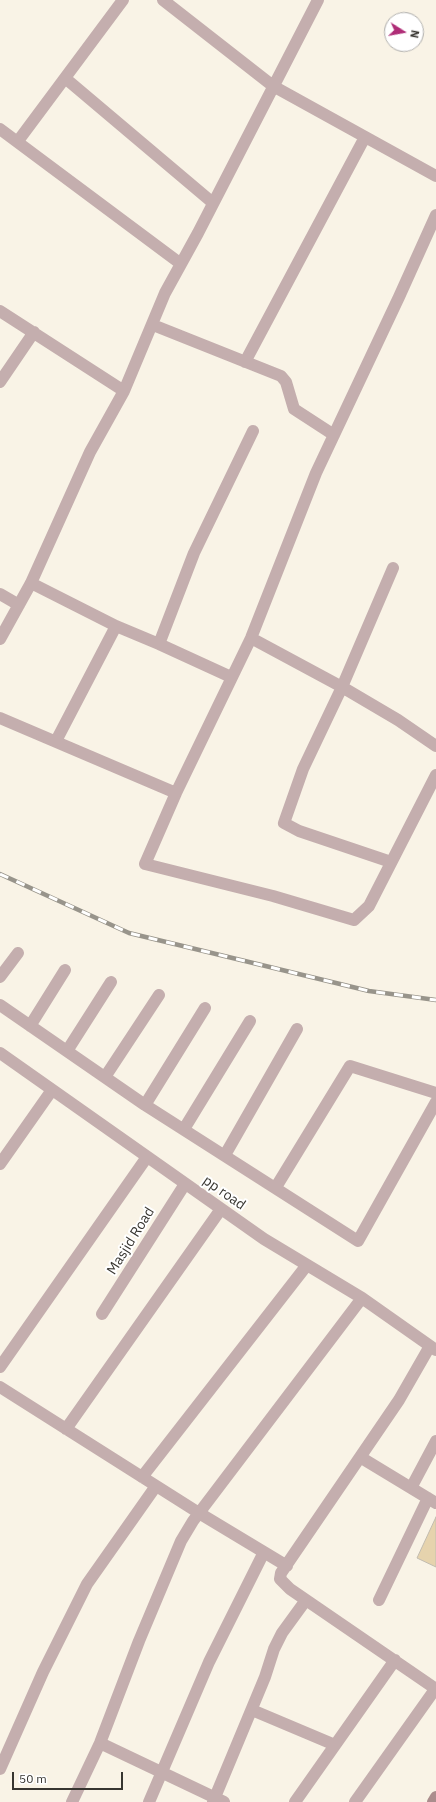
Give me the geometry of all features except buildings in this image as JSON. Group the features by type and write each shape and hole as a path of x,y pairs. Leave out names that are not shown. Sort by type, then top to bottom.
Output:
{"street":[{"path":"18,141 123,0"},
{"path":"163,0 273,86 436,176"},
{"path":"0,639 31,583 90,452 124,392 138,355 153,326 165,293 273,86 283,70 318,0"},
{"path":"65,78 213,203"},
{"path":"0,129 181,264"},
{"path":"245,362 365,137"},
{"path":"436,215 316,473 251,638 176,793 145,864 273,896 354,920 369,906 436,775"},
{"path":"0,311 124,392"},
{"path":"153,326 281,376 286,382 294,409 334,435"},
{"path":"0,382 34,332"},
{"path":"159,644 194,553 253,431"},
{"path":"391,862 299,831 284,823 302,769 342,687 393,568"},
{"path":"31,583 116,626 231,677"},
{"path":"0,594 19,605"},
{"path":"56,741 116,626"},
{"path":"251,638 342,687 398,720 436,746"},
{"path":"0,718 176,793"},
{"path":"0,977 18,953"},
{"path":"30,1026 65,970"},
{"path":"67,1051 111,982"},
{"path":"105,1077 159,995"},
{"path":"0,1005 145,1105 276,1187 358,1241 436,1102"},
{"path":"145,1105 205,1008"},
{"path":"184,1129 250,1021"},
{"path":"225,1155 297,1030"},
{"name":"pp road","path":"0,1053 264,1239 362,1298 433,1348"},
{"path":"276,1187 350,1066 436,1094"},
{"path":"0,1164 52,1090"},
{"path":"0,1367 147,1157"},
{"name":"Masjid Road","path":"102,1314 185,1184"},
{"path":"66,1429 221,1209"},
{"path":"142,1477 307,1265"},
{"path":"72,1802 100,1743 181,1541 200,1513 362,1298"},
{"path":"355,1802 436,1688 306,1600 280,1579 281,1573 433,1348"},
{"path":"0,1387 156,1486 287,1566"},
{"path":"411,1488 436,1441"},
{"path":"360,1457 432,1500 379,1600"},
{"path":"0,1769 43,1672 87,1584 156,1486"},
{"path":"149,1802 209,1662 264,1552"},
{"path":"100,1743 218,1801 279,1638 306,1600"},
{"path":"295,1802 395,1660"},
{"path":"252,1710 335,1745"},
{"path":"433,1802 436,1797"}],"railway":[{"path":"0,874 129,933 369,991 436,1000"}]}
